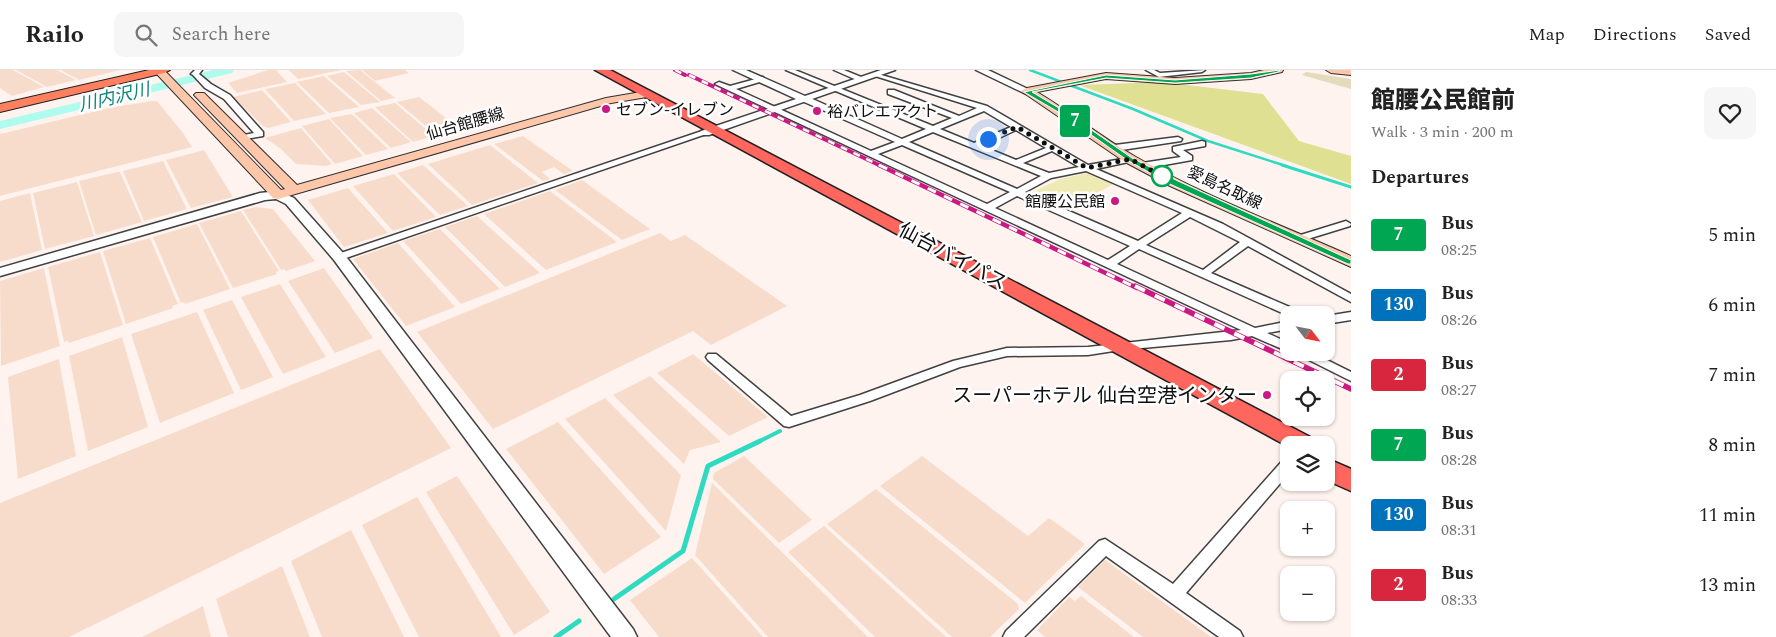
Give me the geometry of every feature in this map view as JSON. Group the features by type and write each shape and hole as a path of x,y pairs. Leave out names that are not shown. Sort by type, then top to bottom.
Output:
{"highway":[{"name":"仙台バイパス","path":"589,70 634,90"},
{"name":"仙台バイパス","path":"601,70 709,131 1113,347 1287,436"},
{"name":"仙台バイパス","path":"1113,347 1280,442"},
{"path":"1335,462 1351,470"},
{"path":"1335,473 1351,481"}],"main road":[{"path":"1027,92 1106,76 1175,81 1251,76 1278,70"},
{"path":"1331,70 1351,72"},
{"path":"0,107 160,72 187,90 242,138 282,193"},
{"path":"187,90 282,193"},
{"name":"仙台館腰線","path":"282,193 610,100 634,90"},
{"name":"仙台館腰線","path":"282,193 604,96 634,90"},
{"name":"愛島名取線","path":"1027,92 1062,112 1142,166 1203,197 1351,262"}],"street":[{"path":"738,70 904,141 1280,307"},
{"path":"789,70 1048,176"},
{"path":"837,70 862,79"},
{"path":"339,257 890,70"},
{"path":"981,70 1027,92"},
{"path":"1149,70 1159,75 1203,70 1219,78"},
{"path":"197,72 208,86 226,97 260,134 242,138"},
{"path":"876,74 984,108 1087,168 1219,226 1351,299"},
{"path":"730,88 760,79"},
{"path":"719,84 1280,344"},
{"path":"883,95 910,85"},
{"path":"891,92 958,118"},
{"path":"865,101 874,98"},
{"path":"872,154 984,108"},
{"path":"974,146 1017,127"},
{"path":"1115,148 1178,139"},
{"path":"1142,166 1189,158 1176,149 1202,144"},
{"path":"1016,163 1052,148"},
{"path":"987,208 1048,176 1130,159"},
{"path":"0,272 282,193 339,257 625,637"},
{"path":"1109,264 1189,213"},
{"path":"1298,239 1346,224"},
{"path":"1205,273 1248,242"},
{"path":"1335,319 1351,316"},
{"path":"712,357 789,422 865,398 958,364 1007,352 1066,352 1222,337 1280,326"},
{"path":"1318,361 1351,377"},
{"path":"1174,595 1280,473"},
{"path":"1012,637 1105,546 1234,637"}],"shaded area":[{"path":"0,70 13,70 44,87 12,96 0,88"},
{"path":"16,70 57,70 76,80 47,87"},
{"path":"61,70 120,70 79,80"},
{"path":"268,70 276,70 287,82 237,93 228,83"},
{"path":"289,70 341,70 298,79"},
{"path":"360,70 395,98 381,101 346,71"},
{"path":"362,70 405,70 409,73 375,81"},
{"path":"344,72 380,102 361,105 327,76"},
{"path":"1306,72 1351,79 1351,89 1302,75"},
{"path":"324,76 359,107 329,113 297,82"},
{"path":"1162,82 1263,94 1299,141 1351,156 1351,184 1079,85"},
{"path":"295,83 326,114 294,121 265,89"},
{"path":"262,90 291,122 268,128 263,126 233,97"},
{"path":"419,97 460,129 437,135 397,102"},
{"path":"157,101 192,147 0,196 0,134 109,108"},
{"path":"395,103 434,136 413,142 375,107"},
{"path":"372,108 411,142 391,148 354,113"},
{"path":"352,114 388,149 366,155 330,118"},
{"path":"329,119 363,156 335,164 302,126"},
{"path":"301,128 332,164 326,166 296,164 281,149 265,138"},
{"path":"523,136 573,171 564,174 554,167 542,172 550,179 543,181 494,144"},
{"path":"490,145 538,183 472,205 428,164"},
{"path":"204,150 233,197 191,208 166,160"},
{"path":"163,161 187,209 144,221 123,171"},
{"path":"423,165 468,206 440,215 397,173"},
{"path":"120,172 142,222 96,235 79,181"},
{"path":"1094,173 1115,183 1066,211 1032,196 1031,193 1060,179"},
{"path":"394,174 436,217 393,231 353,186"},
{"path":"582,180 650,229 622,240 555,190"},
{"path":"77,182 94,236 45,249 33,193"},
{"path":"348,188 388,233 344,247 308,200"},
{"path":"550,191 617,242 546,270 484,214"},
{"path":"30,193 42,250 0,262 0,201"},
{"path":"256,207 273,209 315,261 286,271 284,269 281,270 243,210"},
{"path":"241,211 279,271 276,272 277,274 233,288 199,223"},
{"path":"477,216 540,273 505,287 445,227"},
{"path":"197,224 230,289 185,304 184,302 181,303 153,237"},
{"path":"440,229 500,289 461,304 403,241"},
{"path":"660,233 671,241 685,235 787,306 711,345 693,331 493,429 417,332"},
{"path":"150,238 178,304 172,306 173,308 126,324 103,251"},
{"path":"398,243 455,307 406,326 353,259"},
{"path":"100,252 123,325 69,343 68,341 64,342 48,267"},
{"path":"44,268 60,346 1,366 0,281"},
{"path":"324,268 373,338 335,353 288,281"},
{"path":"280,284 326,357 283,374 241,297"},
{"path":"232,300 273,377 241,390 203,310"},
{"path":"197,312 234,393 160,423 131,334"},
{"path":"122,337 148,427 88,451 69,356"},
{"path":"380,349 451,448 69,637 0,637 0,503"},
{"path":"693,354 768,417 729,436 657,373"},
{"path":"59,359 76,456 18,479 8,377"},
{"path":"650,376 721,442 690,450 684,464 613,395"},
{"path":"605,398 681,475 666,531 565,419"},
{"path":"558,422 661,537 604,574 506,449"},
{"path":"744,456 812,520 779,543 713,479 714,473"},
{"path":"922,456 1028,536 1049,518 1085,544 1025,603 880,486"},
{"path":"457,476 550,612 514,635 426,492"},
{"path":"712,483 868,637 768,637 695,555"},
{"path":"876,489 1018,604 1019,609 990,637 952,637 827,524"},
{"path":"417,497 501,637 419,637 362,525"},
{"path":"824,526 946,637 875,637 788,552"},
{"path":"351,530 404,637 322,637 291,561"},
{"path":"692,558 763,637 659,637 630,600"},
{"path":"1105,560 1211,637 1143,637 1078,587"},
{"path":"282,566 310,637 228,637 216,599"},
{"path":"1081,596 1134,637 1045,637 1037,630 1069,597 1075,601"},
{"path":"203,606 211,637 142,637"}],"waterway":[{"name":"川内沢川","path":"0,125 228,70"},
{"path":"1030,70 1133,109 1208,141 1286,166"},
{"path":"1282,165 1351,187"},
{"path":"760,441 780,431"},
{"path":"614,599 683,551 708,466 760,441"},
{"path":"556,637 579,621"}],"railway":[{"path":"675,70 685,75"},
{"path":"689,75 881,166"},
{"path":"879,165 1137,288"},
{"path":"1135,286 1351,389"}],"bus line":[{"name":"7","path":"1278,70 1251,76 1175,81 1106,76 1027,92 1062,112 1130,159 1175,183 1351,262"}],"place":[{"name":"セブン-イレブン","path":"606,109"},
{"name":"裕バレエアクト","path":"817,111"},
{"name":"館腰公民館","path":"1115,201"},
{"name":"スーパーホテル 仙台空港インター","path":"1267,395"}],"route":[{"path":"988,139 1017,127 1087,168 1130,159 1162,176"}]}
